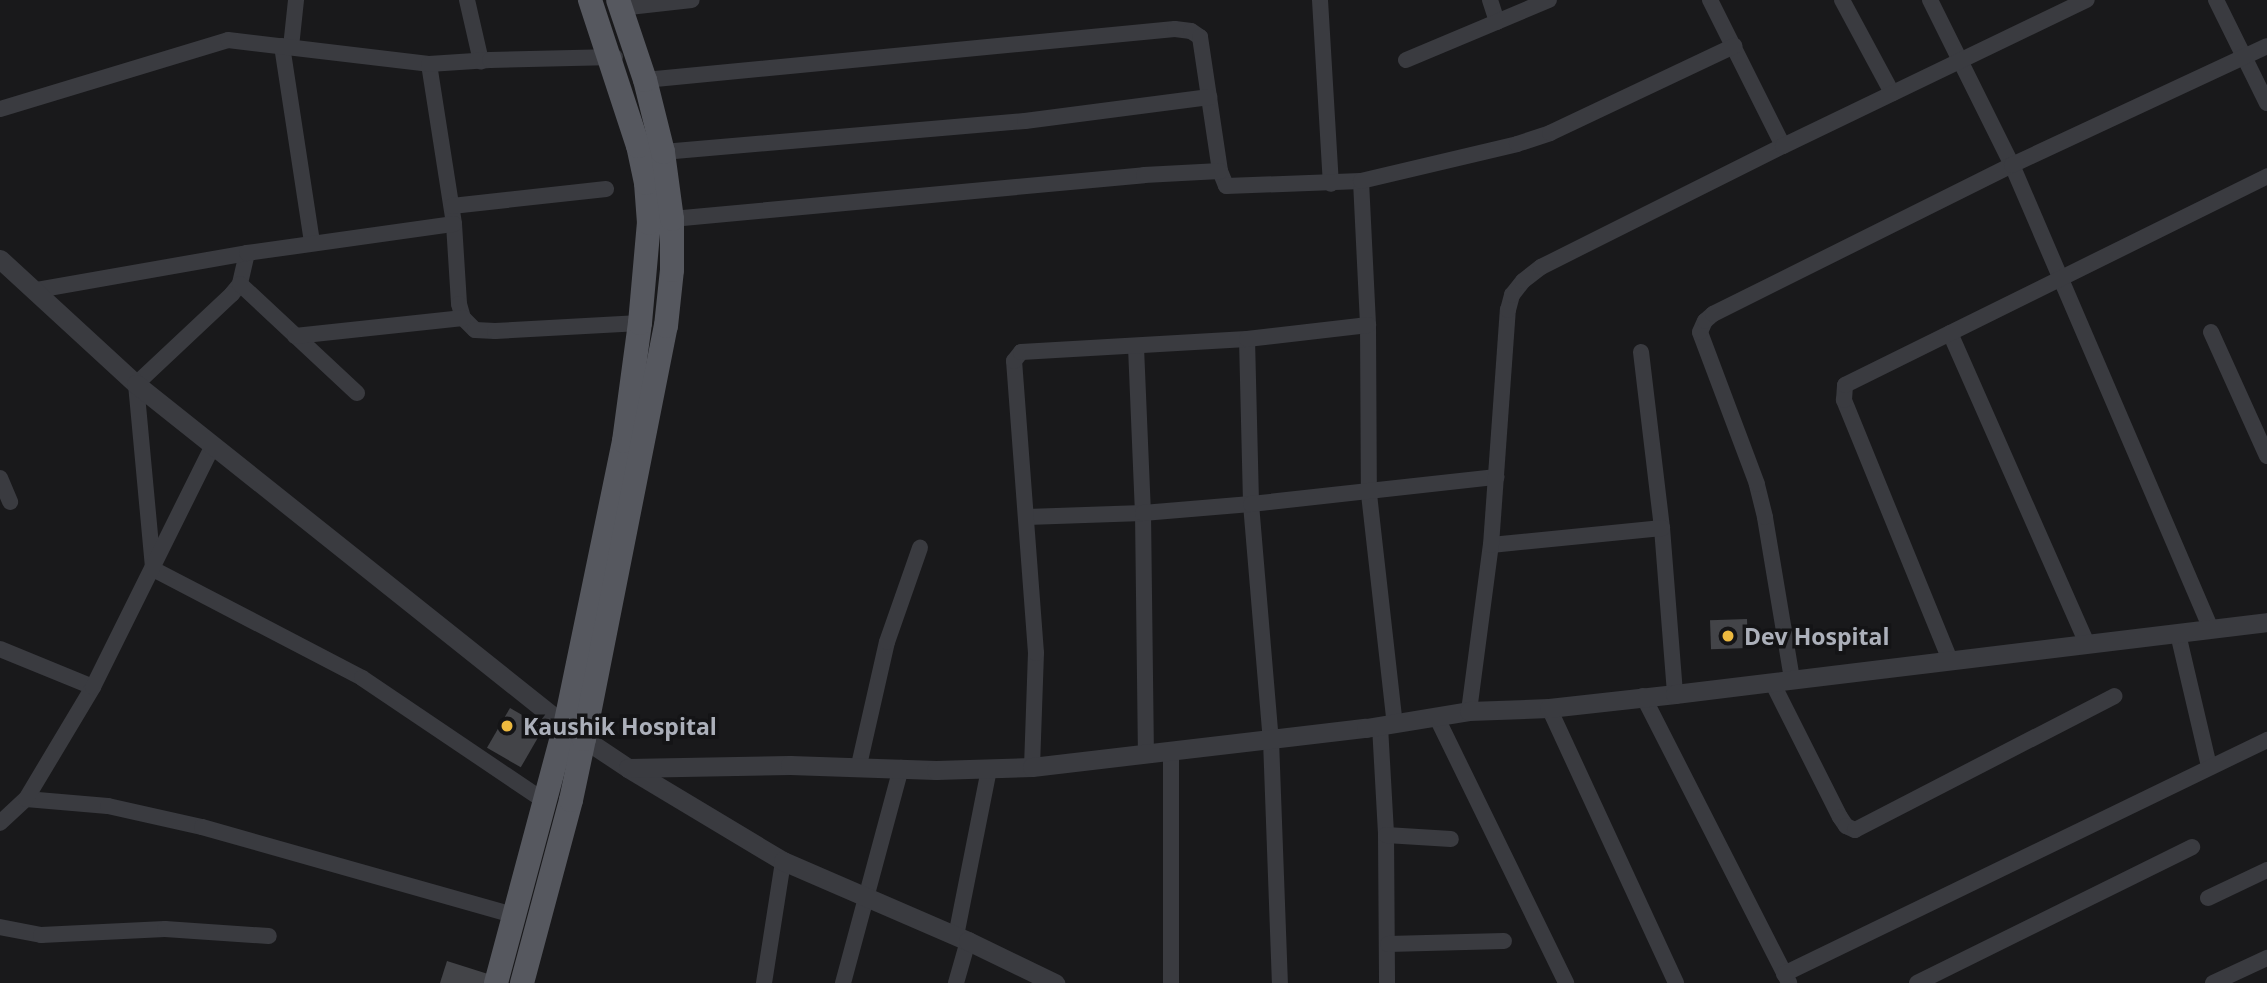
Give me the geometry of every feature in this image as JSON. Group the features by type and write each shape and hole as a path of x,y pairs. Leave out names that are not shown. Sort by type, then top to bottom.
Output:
{"main road":[{"path":"522,983 571,800 574,732 624,441 640,323 649,223 646,183 638,146 590,0"},
{"path":"496,983 516,916 543,800 574,732 666,326 672,270 672,219 663,152 645,80 619,4"}],"street":[{"path":"296,0 286,47 312,243"},
{"path":"467,0 481,61"},
{"path":"619,4 692,0"},
{"path":"1320,0 1331,184"},
{"path":"1490,0 1497,22"},
{"path":"1406,60 1549,0"},
{"path":"1710,0 1783,146"},
{"path":"1842,0 1892,93"},
{"path":"1930,0 2012,165 2211,629"},
{"path":"2216,0 2267,103"},
{"path":"1469,712 1491,545 1507,310 1512,295 1523,281 1541,267 2077,2"},
{"path":"645,80 1175,29 1191,30 1200,37 1220,171 1226,186 1234,188 1361,181 1517,144 1550,133 1734,46"},
{"path":"0,109 213,43 246,40 429,64 637,56"},
{"path":"2115,696 1855,830 1846,826 1782,680 1760,495 1700,332 1713,314 2012,165 2267,46"},
{"path":"429,64 452,206 459,304 463,318 475,330 495,331 640,323"},
{"path":"663,152 1025,121 1209,97"},
{"path":"672,219 1144,175 1220,171"},
{"path":"1950,660 1842,392 1851,380 2267,176"},
{"path":"1361,181 1368,325 1369,494 1387,724 1387,983"},
{"path":"452,206 606,189"},
{"path":"37,290 247,253 454,224"},
{"path":"136,384 240,284 247,253"},
{"path":"0,259 37,290 136,384 212,447 574,732 628,768 783,861 962,938 1035,979 1055,983"},
{"path":"240,284 357,393"},
{"path":"295,336 463,318"},
{"path":"1032,767 1035,653 1014,361 1021,352 1029,349 1136,347 1247,339 1368,325"},
{"path":"2211,331 2267,456"},
{"path":"1950,333 2086,642"},
{"path":"1247,339 1251,504 1270,740 1280,983"},
{"path":"1136,347 1143,513 1146,752"},
{"path":"1641,352 1662,527 1675,694"},
{"path":"136,384 153,569"},
{"path":"0,823 26,799 93,687 212,447"},
{"path":"1027,517 1143,513 1369,494 1497,477"},
{"path":"0,478 10,502"},
{"path":"1491,545 1662,527"},
{"path":"859,765 887,642 920,548"},
{"path":"153,569 362,678 543,800"},
{"path":"628,768 859,765 901,768 1032,767 1270,740 1469,712 1549,708 1643,695 1675,694 2267,622"},
{"path":"2178,634 2209,766"},
{"path":"0,649 93,687"},
{"path":"1643,695 1786,979 2209,766 2267,740"},
{"path":"1549,708 1676,983"},
{"path":"1436,716 1566,983"},
{"path":"1171,750 1171,983"},
{"path":"843,983 864,897 901,768"},
{"path":"956,983 989,769"},
{"path":"26,799 108,806 202,827 516,916"},
{"path":"1386,835 1451,839"},
{"path":"1917,983 2192,847"},
{"path":"764,983 783,861"},
{"path":"2208,898 2267,870"},
{"path":"0,927 41,935 165,929 269,936"},
{"path":"1388,944 1504,942"},
{"path":"2216,982 2267,958"}],"building":[{"path":"1747,619 1748,648 1711,649 1710,620"},
{"path":"510,708 544,728 521,767 487,748"},
{"path":"447,961 488,974 485,983 440,983"}],"place":[{"name":"Dev Hospital","path":"1728,636"},
{"name":"Kaushik Hospital","path":"507,726"}]}
